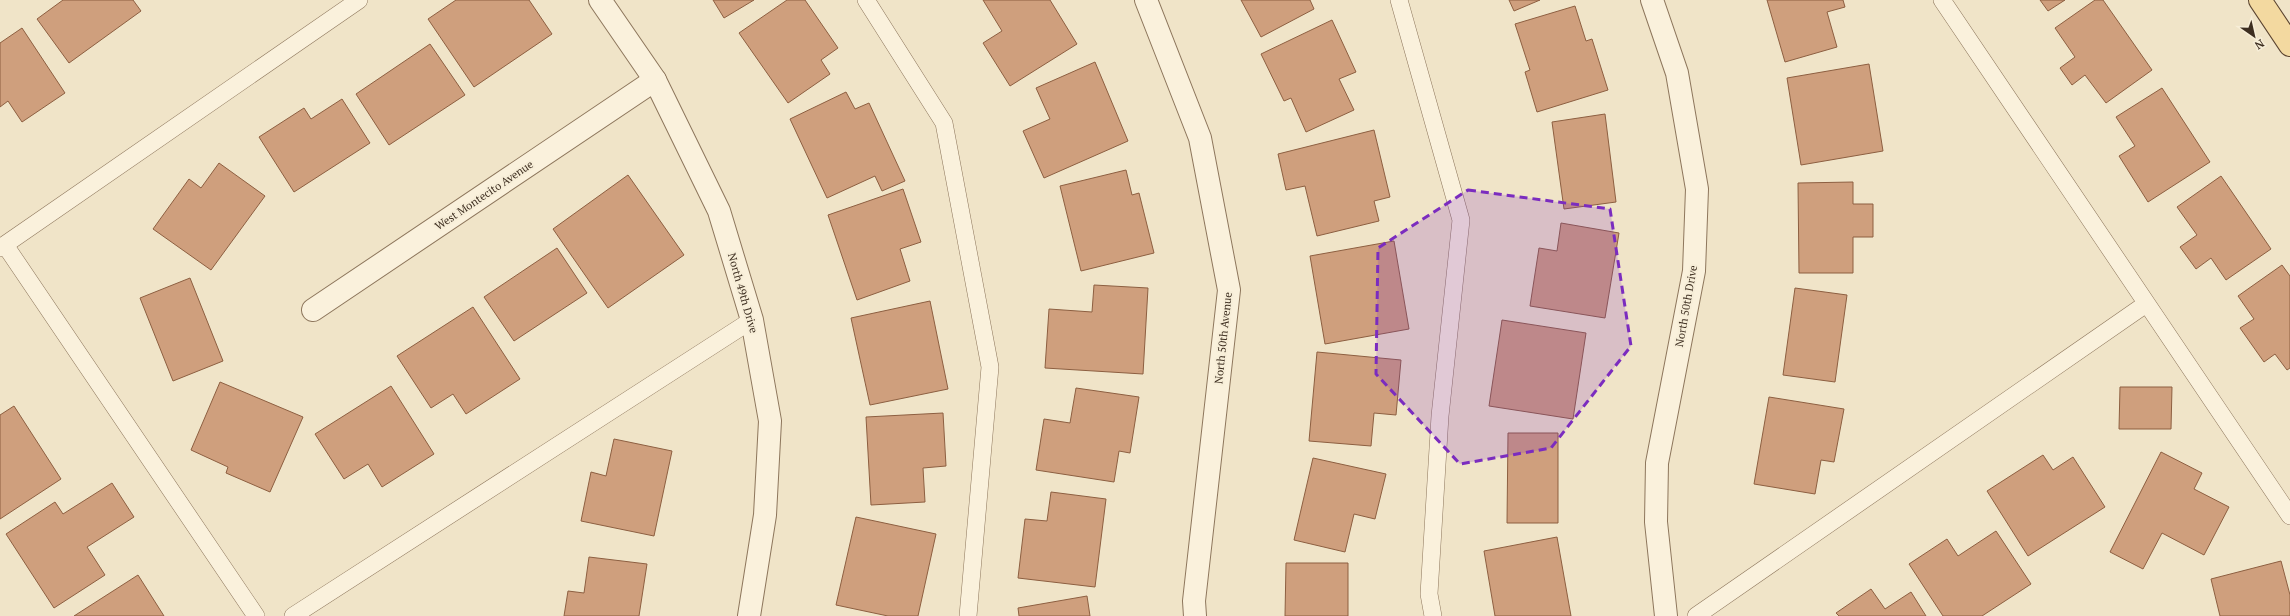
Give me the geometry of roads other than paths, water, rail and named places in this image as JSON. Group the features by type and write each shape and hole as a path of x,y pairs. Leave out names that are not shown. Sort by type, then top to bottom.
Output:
{"main road":[{"path":"2260,0 2290,45"}],"street":[{"name":"North 49th Drive","path":"600,0 655,80 719,211 752,320 770,421 765,515 749,616"},
{"name":"North 50th Avenue","path":"1146,0 1200,138 1229,290 1194,601 1195,616"},
{"name":"North 50th Drive","path":"1652,0 1676,72 1697,189 1694,271 1657,463 1656,522 1666,616"},
{"name":"West Montecito Avenue","path":"313,310 655,80"}],"lane":[{"path":"256,616 3,246 359,0"},
{"path":"866,0 944,123 990,367 968,616"},
{"path":"1398,0 1461,220 1440,416 1429,594 1433,616"},
{"path":"1942,0 2290,516"},
{"path":"1696,616 2146,304"},
{"path":"293,616 752,320"}]}
